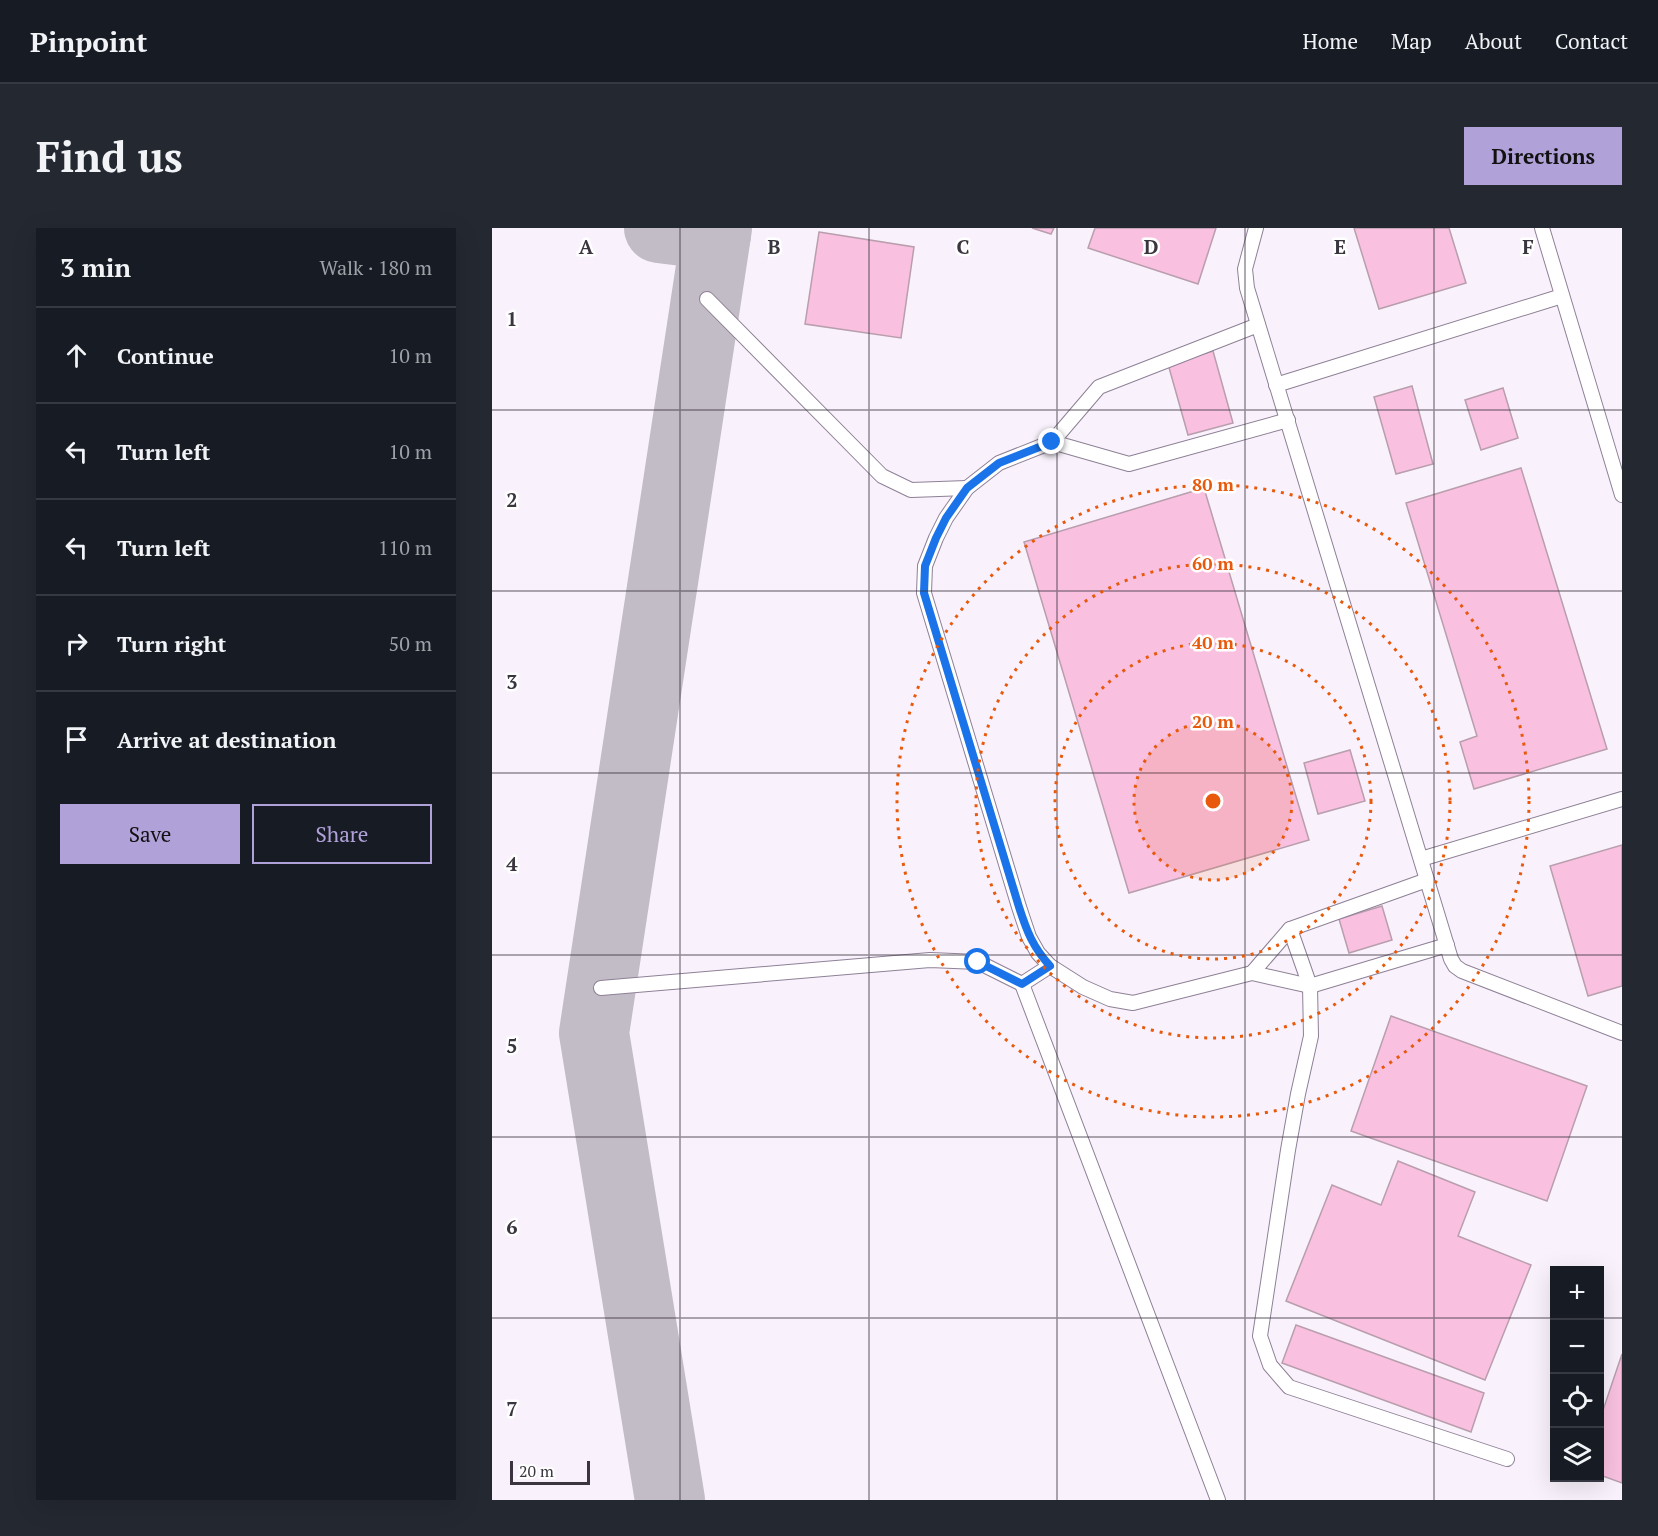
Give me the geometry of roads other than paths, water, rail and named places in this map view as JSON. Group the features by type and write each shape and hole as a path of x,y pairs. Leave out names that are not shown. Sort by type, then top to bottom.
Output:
{"lane":[{"path":"1256,228 1245,269 1246,288 1451,959 1462,971 1622,1033"},
{"path":"1542,228 1622,495"},
{"path":"1276,385 1562,296"},
{"path":"707,299 882,476 911,490 967,488"},
{"path":"1258,326 1099,387 1052,442 999,463 967,488 946,518 936,538 925,566 924,593 1029,937 1038,953 1050,966 1083,987 1110,999 1133,1004 1252,973 1310,986 1446,945"},
{"path":"1052,442 1129,464 1288,420"},
{"path":"1421,859 1622,799"},
{"path":"1252,973 1290,929 1427,880"},
{"path":"1290,929 1310,986 1311,1036 1288,1150 1260,1336 1270,1365 1289,1387 1508,1459"},
{"path":"601,988 930,960 978,962 1022,984 1218,1500"},
{"path":"1022,984 1050,966"}]}
